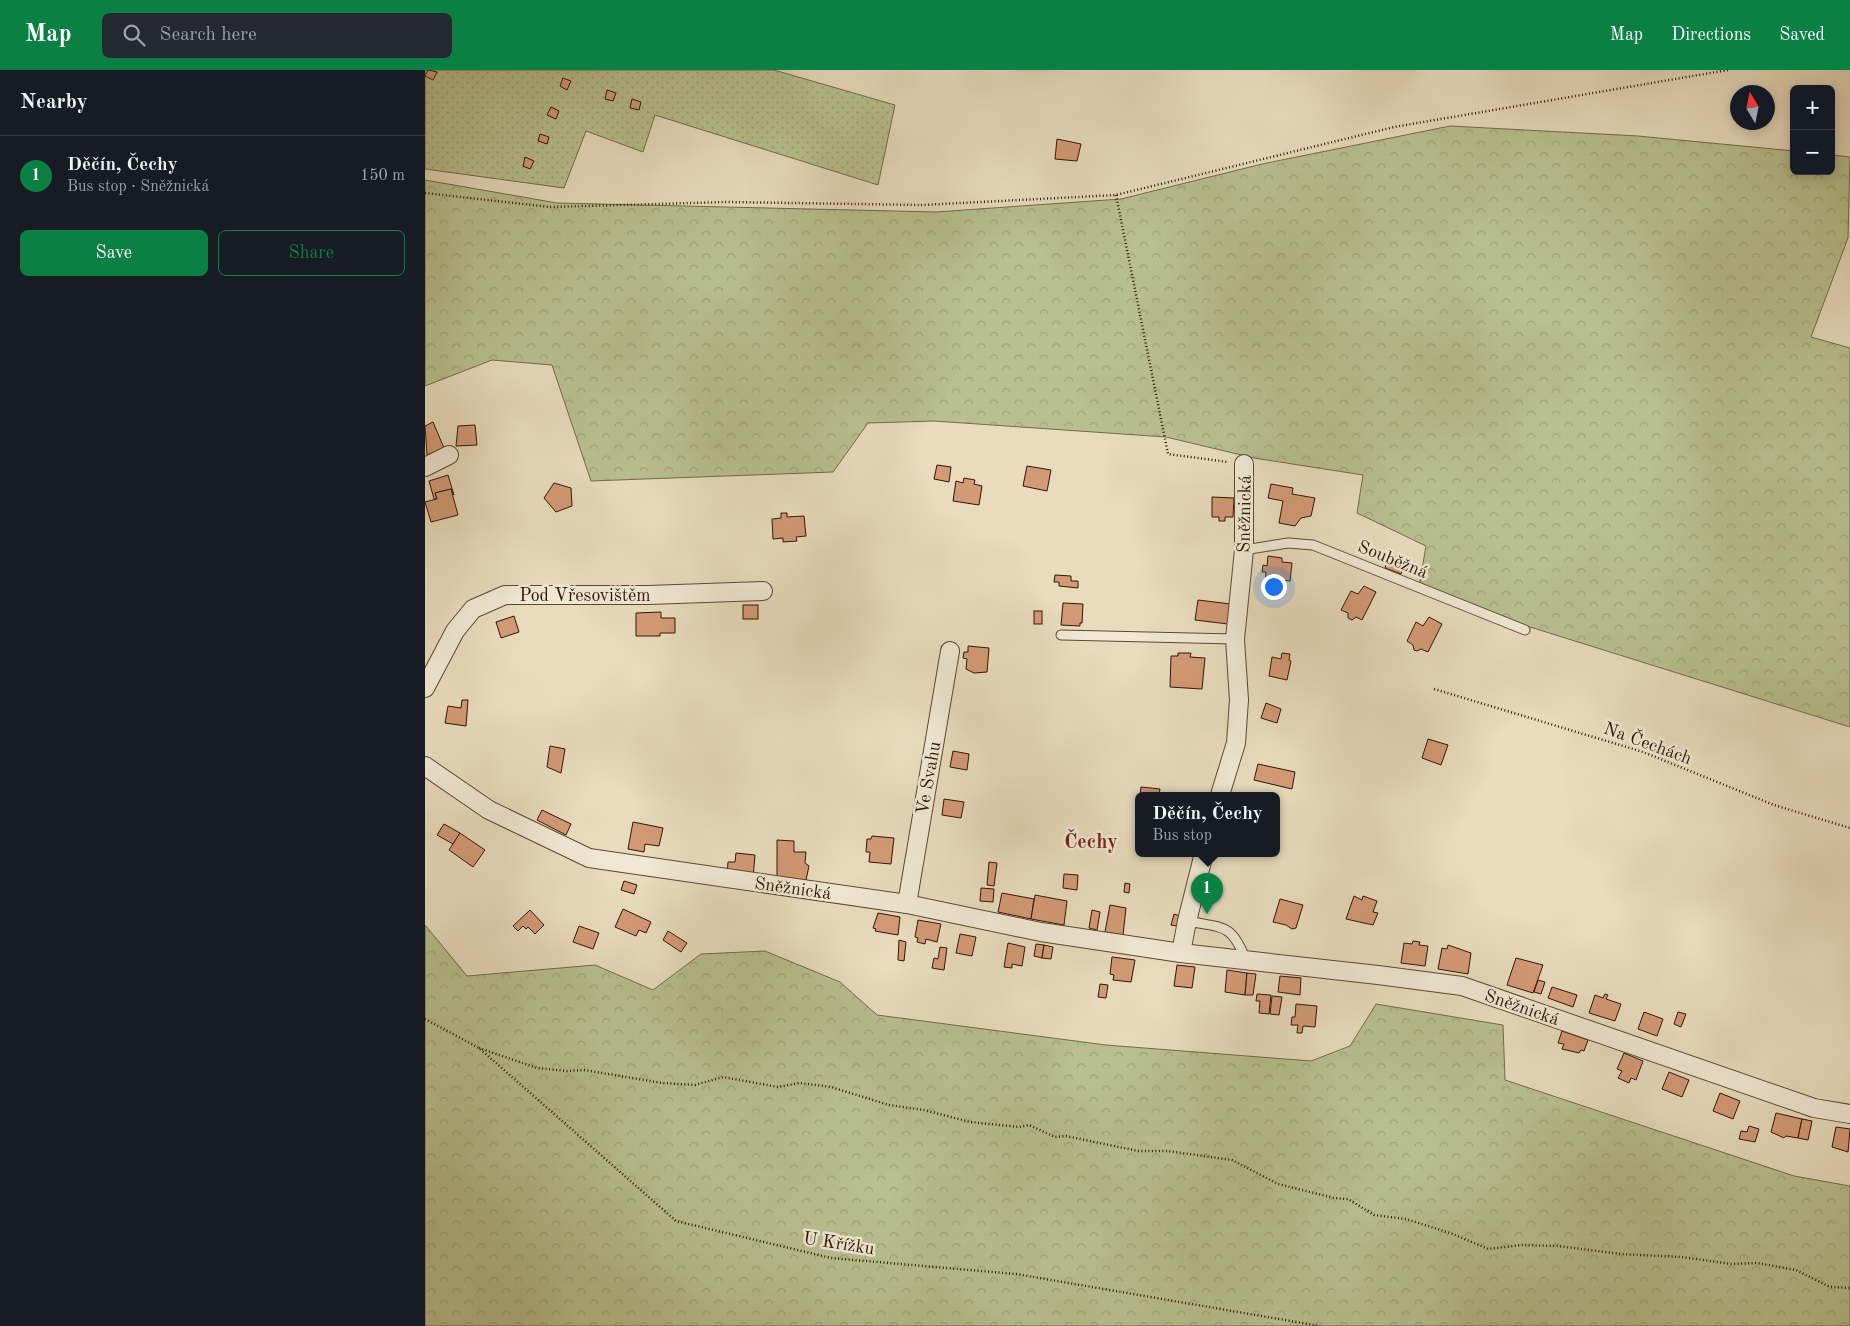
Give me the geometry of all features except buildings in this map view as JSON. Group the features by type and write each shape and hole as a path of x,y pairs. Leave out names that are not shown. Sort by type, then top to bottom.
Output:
{"street":[{"path":"425,467 449,455"},
{"name":"Sněžnická","path":"1221,792 1236,743 1239,700 1235,639 1244,550 1244,464"},
{"name":"Pod Vřesovištěm","path":"425,688 455,631 473,609 505,595 648,595 763,591"},
{"name":"Ve Svahu","path":"907,904 950,651"},
{"name":"Sněžnická","path":"425,766 489,810 589,858 907,904 1041,932 1181,953 1246,962 1378,974 1462,986 1814,1108 1850,1114"},
{"path":"1181,953 1203,857"}],"lane":[{"name":"Souběžná","path":"1244,550 1287,543 1313,545 1525,630"},
{"path":"1061,635 1235,639"},
{"path":"1187,921 1227,929 1239,941 1246,962"}],"path":[{"path":"425,194 550,207 727,202 923,205 1116,195 1394,127 1728,70"},
{"name":"Sněžnická","path":"1116,195 1168,454 1244,464"},
{"name":"Na Čechách","path":"1434,689 1643,752 1774,805 1850,828"},
{"name":"U Křížku","path":"425,1019 479,1048 677,1221 831,1258 1016,1274 1320,1326"},
{"path":"479,1048 537,1068 567,1071 584,1070 662,1083 695,1085 723,1077 778,1087 799,1083 831,1086 889,1104 924,1110 970,1122 1019,1127 1029,1125 1055,1137 1066,1136 1138,1151 1169,1151 1232,1160 1278,1184 1334,1198 1348,1199 1374,1215 1406,1219 1453,1234 1488,1249 1522,1245 1558,1246 1621,1254 1682,1257 1731,1264 1757,1263 1796,1270 1830,1287 1850,1288"}],"green space":[{"path":"425,70 774,70 895,105 878,185 655,115 643,152 586,131 564,188 425,169"},
{"path":"1450,126 1638,136 1790,151 1790,175 1835,175 1835,155 1850,157 1848,238 1811,337 1850,348 1850,727 1418,592 1426,546 1357,513 1363,475 1254,458 1166,437 934,421 868,423 833,472 591,481 552,365 492,360 425,386 425,180 557,203 936,212 1121,199 1262,164"},
{"path":"425,925 467,976 595,965 653,990 701,954 765,951 840,982 877,1015 1106,1045 1311,1061 1350,1046 1376,1004 1503,1025 1505,1080 1794,1176 1850,1186 1850,1326 425,1326"}],"place":[{"name":"Děčín, Čechy","path":"1207,914"}],"district":[{"name":"Čechy","path":"1091,841"}]}
